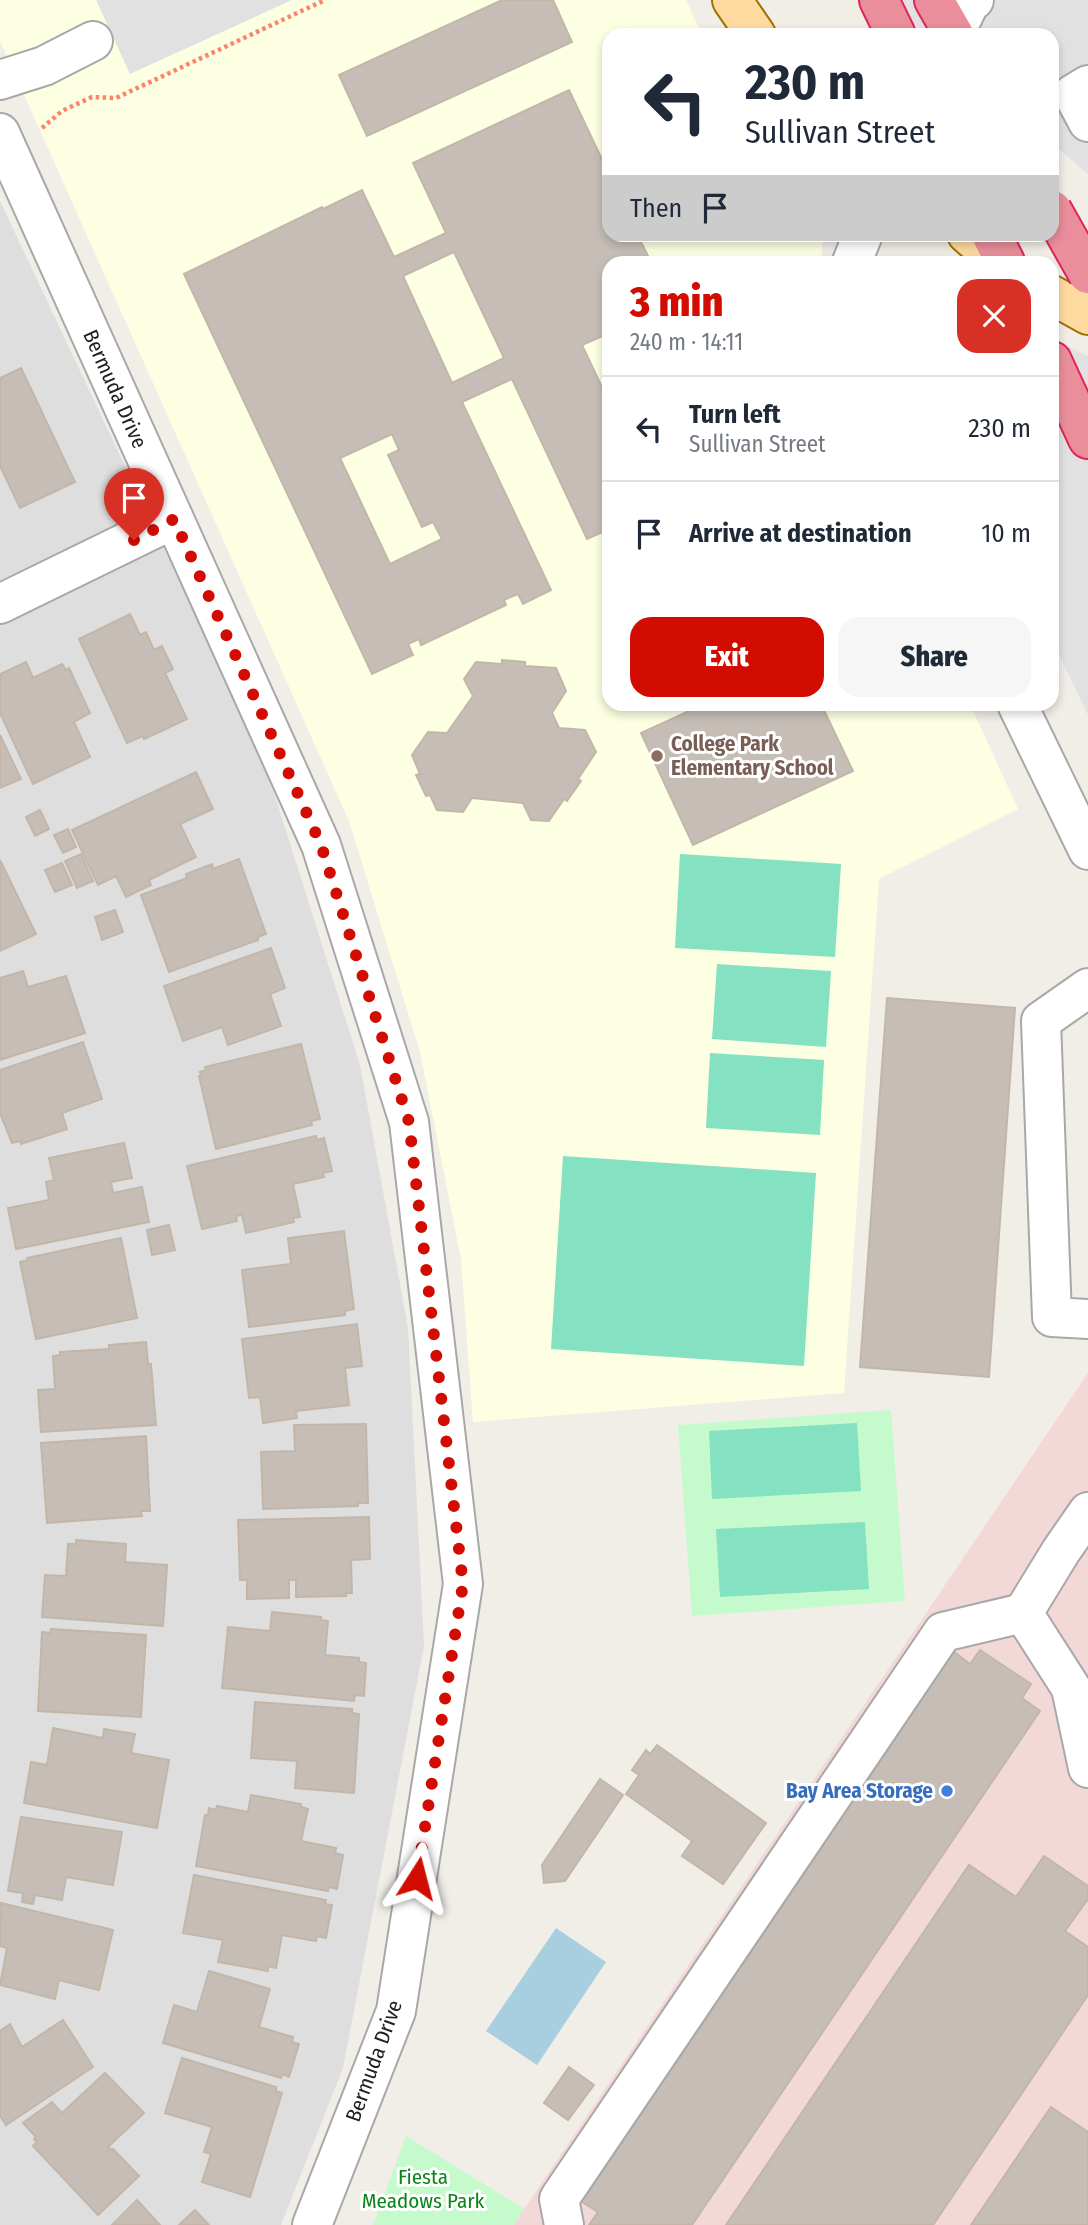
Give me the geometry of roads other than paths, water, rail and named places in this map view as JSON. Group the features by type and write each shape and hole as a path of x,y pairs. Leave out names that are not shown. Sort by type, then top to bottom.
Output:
{"highway":[{"path":"879,0 893,28"},
{"path":"1059,222 1088,274"},
{"path":"1059,377 1083,427"}],"main road":[{"path":"732,0 751,28"},
{"path":"1059,228 1088,246"},
{"path":"977,242 994,256"},
{"path":"1059,299 1088,315"}],"street":[{"path":"0,80 44,66 93,41"},
{"path":"1088,85 1073,94 1088,122"},
{"name":"Bermuda Drive","path":"5,144 321,845 409,1122 463,1584 396,2011 313,2225"},
{"path":"0,604 174,519"},
{"path":"1020,711 1088,850"},
{"path":"1088,988 1041,1021 1052,1317 1088,1319"},
{"path":"562,2212 943,1632 1023,1613 1060,1550 1088,1512"},
{"path":"1023,1613 1071,1688 1088,1768"}],"water":[{"path":"556,1928 606,1962 537,2065 486,2031"}],"place":[{"name":"College Park Elementary School","path":"657,756"},
{"name":"Bay Area Storage","path":"947,1791"}],"park label":[{"name":"Fiesta Meadows Park","path":"423,2189"}]}
